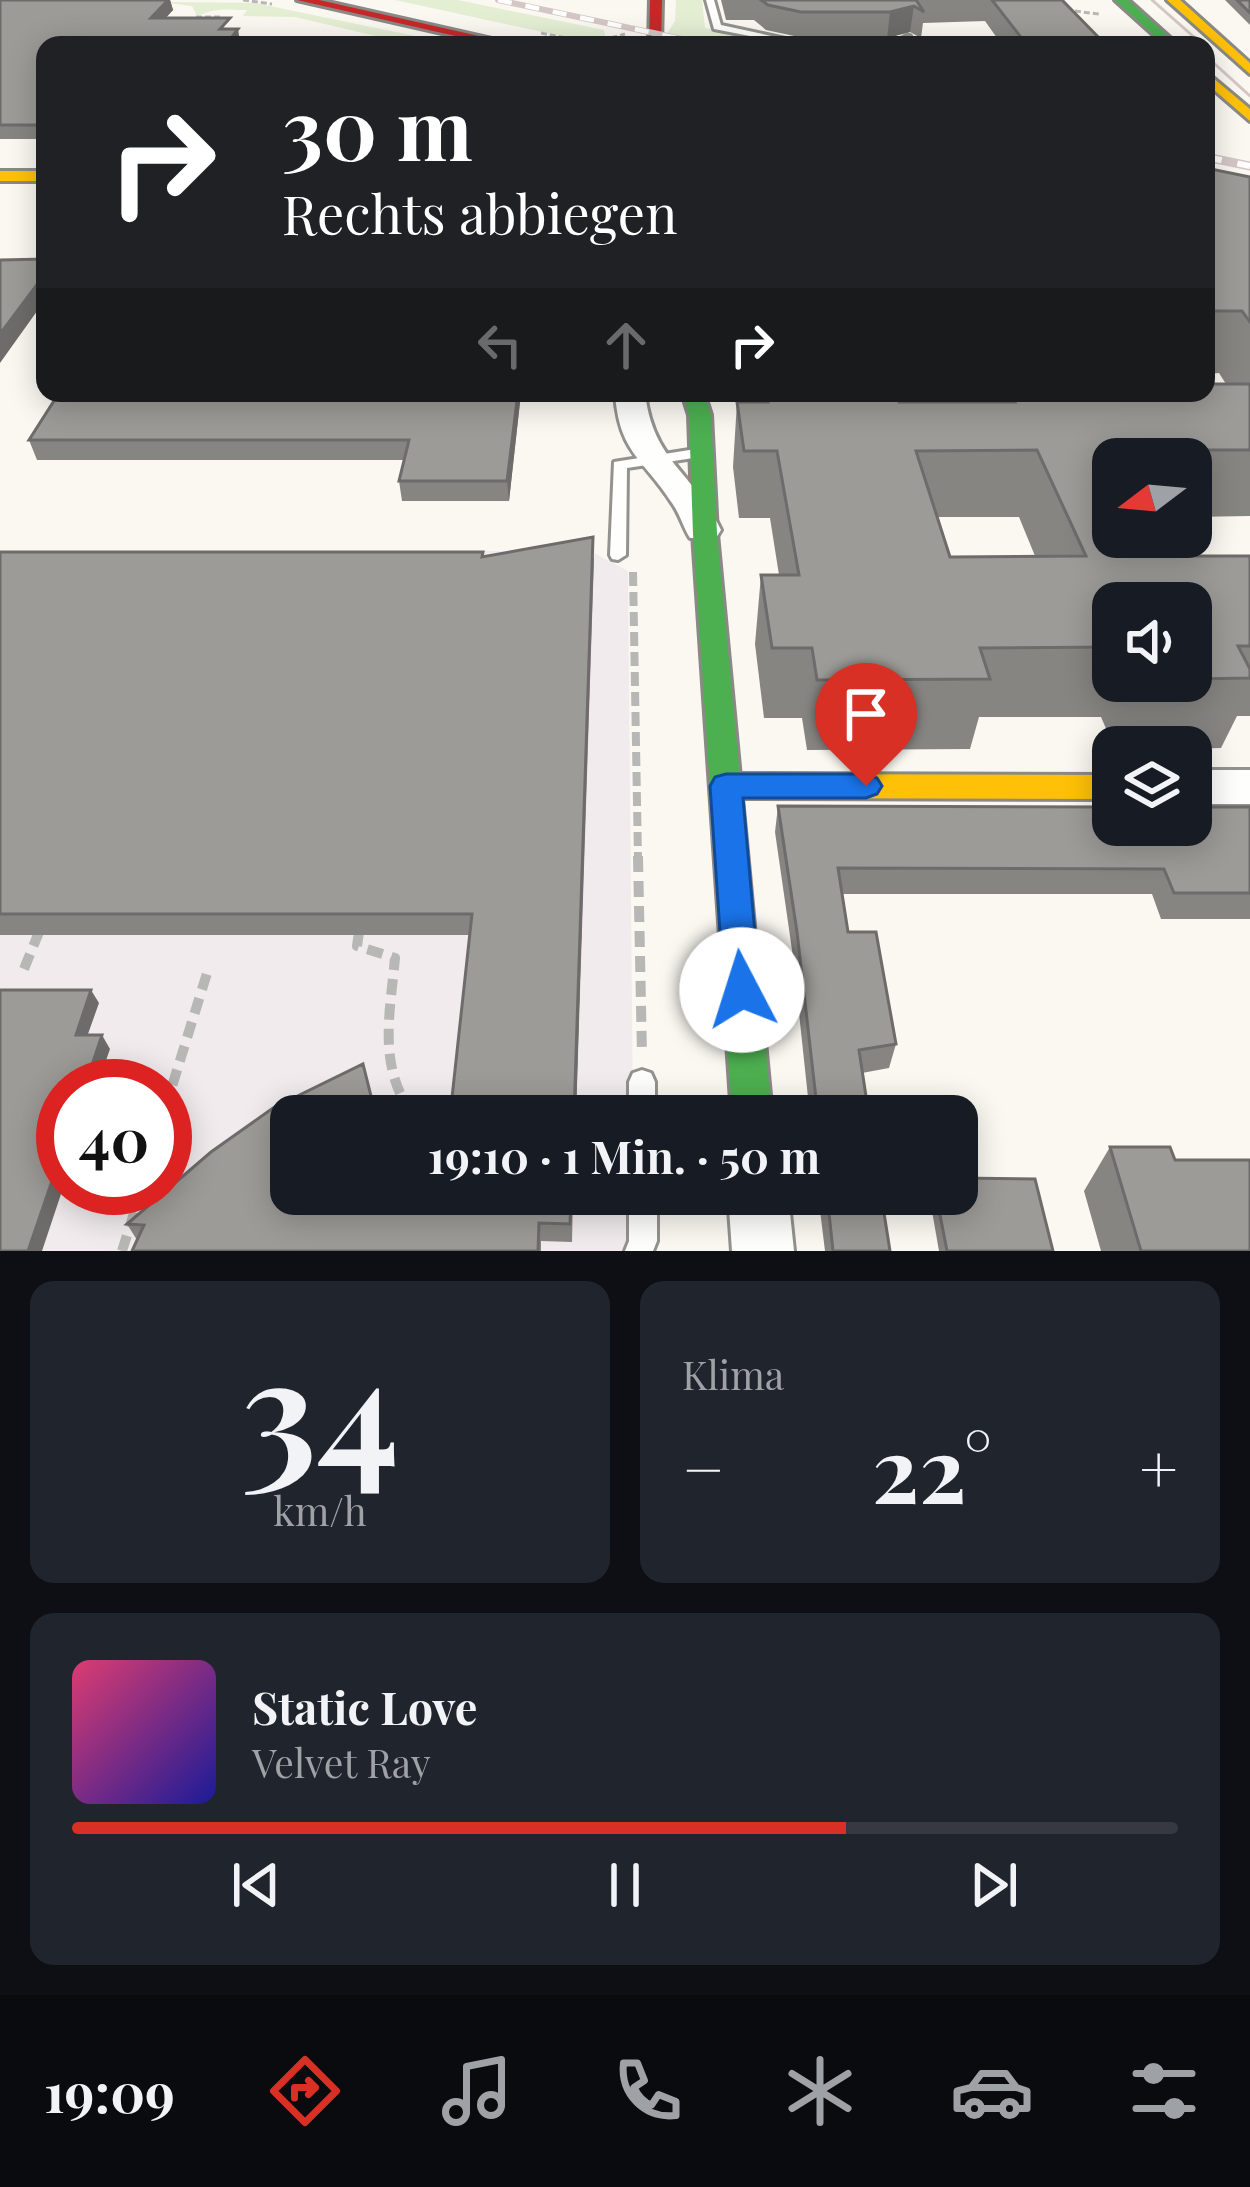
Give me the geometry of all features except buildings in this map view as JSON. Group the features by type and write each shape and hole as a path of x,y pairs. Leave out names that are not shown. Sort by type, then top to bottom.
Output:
{"main road":[{"path":"303,0 491,36"},
{"path":"346,0 497,36"},
{"path":"634,0 639,36"},
{"path":"642,36 656,0"},
{"path":"1173,0 1213,36"},
{"path":"1111,7 1158,36"},
{"path":"1215,38 1250,70"},
{"path":"1215,84 1250,117"},
{"path":"0,176 36,176"},
{"path":"696,402 750,1095"},
{"path":"726,786 1092,787"}],"street":[{"path":"630,402 632,431 651,460 693,501 705,533"},
{"path":"1212,787 1250,787"},
{"path":"760,1215 763,1251"}],"lane":[{"path":"710,0 717,27 763,36"},
{"path":"721,0 738,31"},
{"path":"728,19 764,29"},
{"path":"618,556 619,465 703,453"},
{"path":"642,1082 642,1095"},
{"path":"638,1251 643,1215"}],"path":[{"path":"1054,10 1111,7"},
{"path":"196,17 222,16"},
{"path":"618,556 633,564 642,1082"},
{"path":"24,969 40,932"},
{"path":"358,932 357,946 395,958 386,1045 400,1095"},
{"path":"180,1059 208,970"},
{"path":"122,1251 133,1215"}],"shaded area":[{"path":"0,551 590,551 628,571 633,1095 270,1095 270,1215 633,1215 634,1251 0,1251"}],"green space":[{"path":"0,0 255,3 415,36 376,36 295,17 243,16 247,10 197,16 192,6"},
{"path":"395,0 458,0 604,30 605,36 561,36"},
{"path":"676,0 702,0 705,28 744,36 667,34 675,21"}],"tram line":[{"path":"1152,0 1193,36"},
{"path":"1215,64 1250,96"}],"railway":[{"path":"498,0 668,36"},
{"path":"1215,159 1250,166"}],"traffic: fast":[{"path":"1121,0 1162,36"},
{"path":"696,402 750,1095"}],"traffic: slow":[{"path":"1173,0 1213,36"},
{"path":"1215,38 1250,70"},
{"path":"1215,84 1250,117"},
{"path":"0,176 36,176"},
{"path":"726,786 1092,787"}],"traffic: jam":[{"path":"303,0 471,36"},
{"path":"655,36 656,0"}],"route":[{"path":"742,990 726,786 866,786"}]}
